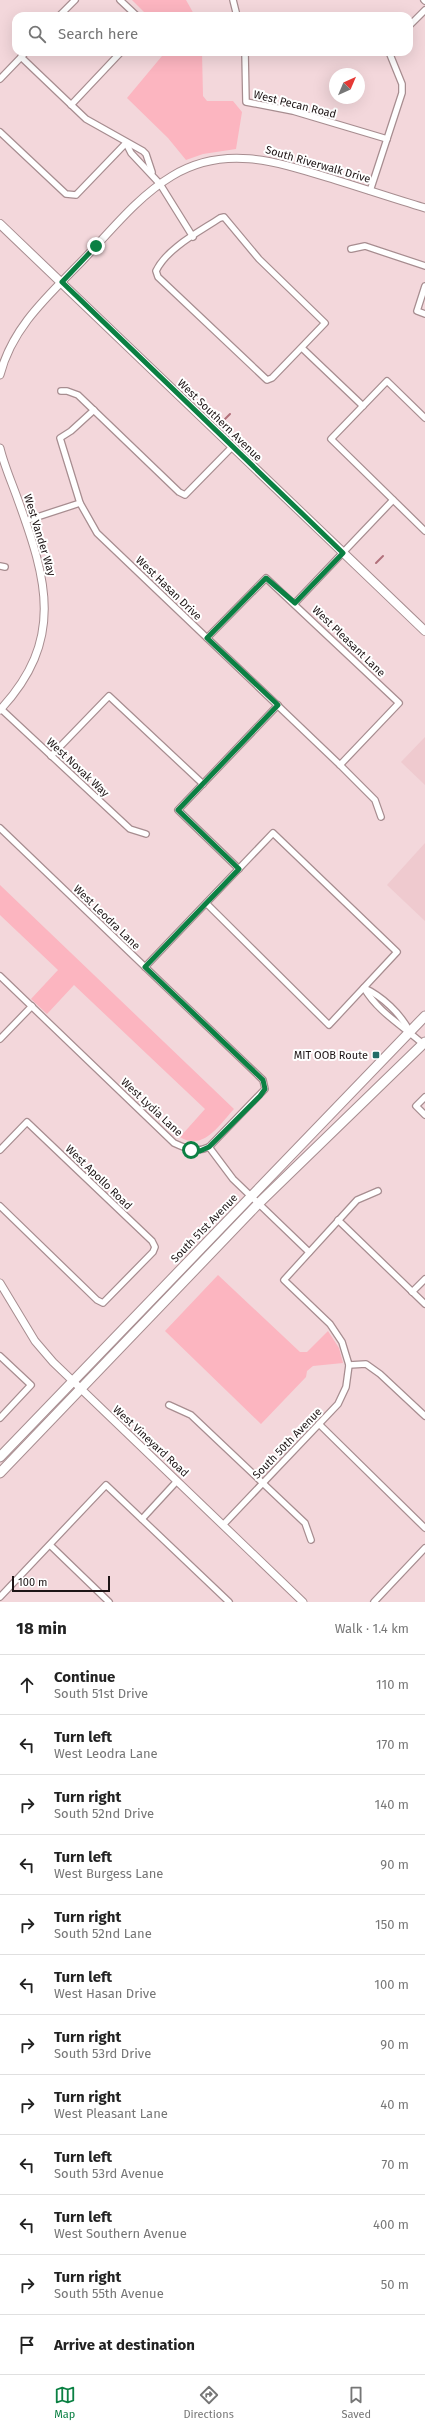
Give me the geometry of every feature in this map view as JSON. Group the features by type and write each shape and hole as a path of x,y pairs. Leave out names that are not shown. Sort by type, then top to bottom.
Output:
{"main road":[{"name":"West Southern Avenue","path":"0,224 425,632"},
{"name":"South 51st Avenue","path":"0,1457 425,1016"},
{"name":"South 51st Avenue","path":"0,1473 258,1204 424,1043"}],"street":[{"path":"63,12 75,0"},
{"path":"120,0 133,12"},
{"path":"233,0 236,12"},
{"path":"413,22 425,10"},
{"path":"71,105 117,56"},
{"name":"West Pecan Road","path":"245,56 246,102 293,111 387,139"},
{"path":"370,191 402,93 402,84 390,56"},
{"path":"0,79 21,57 86,119 126,143 143,151 146,154 152,172"},
{"path":"0,132 66,194 71,196 80,191 126,143"},
{"path":"126,143 136,157 152,172 193,237"},
{"path":"136,157 143,151"},
{"name":"South Riverwalk Drive","path":"0,375 17,333 34,312 139,203 160,184 180,172 203,164 241,158 266,159 425,208"},
{"path":"224,217 259,259 325,323 272,378 267,380 158,277 156,270 173,251 193,237 220,218 224,217"},
{"path":"351,249 365,246 425,266"},
{"path":"425,286 417,311 425,314"},
{"path":"302,348 363,406"},
{"path":"425,418 387,381 331,439 425,530"},
{"path":"61,391 67,391 78,395 179,492 185,495 232,447"},
{"name":"West Hasan Drive","path":"94,410 71,431 60,438 80,503 97,533 340,765 375,800 381,817"},
{"name":"West Vander Way","path":"0,452 41,570 45,601 44,620 40,642 28,671 17,690 0,709"},
{"path":"295,603 394,500"},
{"path":"25,521 80,503"},
{"name":"West Pleasant Lane","path":"207,638 266,578 295,603 400,703 340,765"},
{"path":"51,756 109,696 203,784"},
{"path":"239,869 178,810 278,705"},
{"name":"West Novak Way","path":"0,709 130,829 146,834"},
{"name":"West Leodra Lane","path":"0,828 263,1080 265,1089 209,1147"},
{"path":"145,967 206,903 239,869 273,833 397,952 329,1024 206,903"},
{"name":"West Lydia Lane","path":"0,976 174,1143 191,1150 200,1151 209,1147"},
{"path":"364,988 375,1002 400,1027 410,1032 424,1043"},
{"path":"0,1039 32,1006"},
{"path":"425,1096 416,1106 425,1115"},
{"name":"West Apollo Road","path":"0,1149 27,1122 155,1247 153,1252 103,1303 97,1300 0,1206"},
{"path":"209,1147 220,1165 308,1252"},
{"path":"378,1191 357,1200 284,1280 330,1324 342,1342 349,1365 366,1364 380,1374 425,1416"},
{"path":"338,1220 425,1304"},
{"path":"412,1292 425,1279"},
{"name":"West Vineyard Road","path":"0,1283 35,1341 72,1381 303,1602"},
{"path":"0,1356 31,1385 0,1418"},
{"name":"South 50th Avenue","path":"223,1525 338,1404 346,1387 349,1365"},
{"path":"168,1405 191,1415 304,1523 311,1540"},
{"path":"319,1424 425,1528"},
{"path":"142,1519 177,1481"},
{"path":"0,1597 106,1485 228,1602"},
{"path":"50,1545 107,1602"},
{"path":"374,1602 425,1548"}],"shaded area":[{"path":"132,0 186,0 193,12 144,12"},
{"path":"162,56 202,56 203,96 207,101 233,101 242,112 236,149 203,154 186,160 168,138 127,98"},
{"path":"425,737 425,785 401,762"},
{"path":"425,843 425,921 387,885"},
{"path":"0,885 234,1109 217,1128 204,1139 196,1141 188,1141 180,1137 205,1109 74,985 47,1014 31,999 58,970 0,915"},
{"path":"218,1275 300,1352 307,1352 328,1331 339,1348 343,1363 313,1366 307,1371 306,1377 261,1424 165,1331"}],"waterway":[{"path":"225,419 230,414"},
{"path":"376,563 383,556"}],"place":[{"name":"MIT OOB Route","path":"376,1055"}],"route":[{"path":"96,246 62,282 343,553 295,603 266,578 207,638 278,705 178,810 239,869 145,967 263,1080 265,1089 260,1096 209,1147 200,1151 191,1150"}]}
